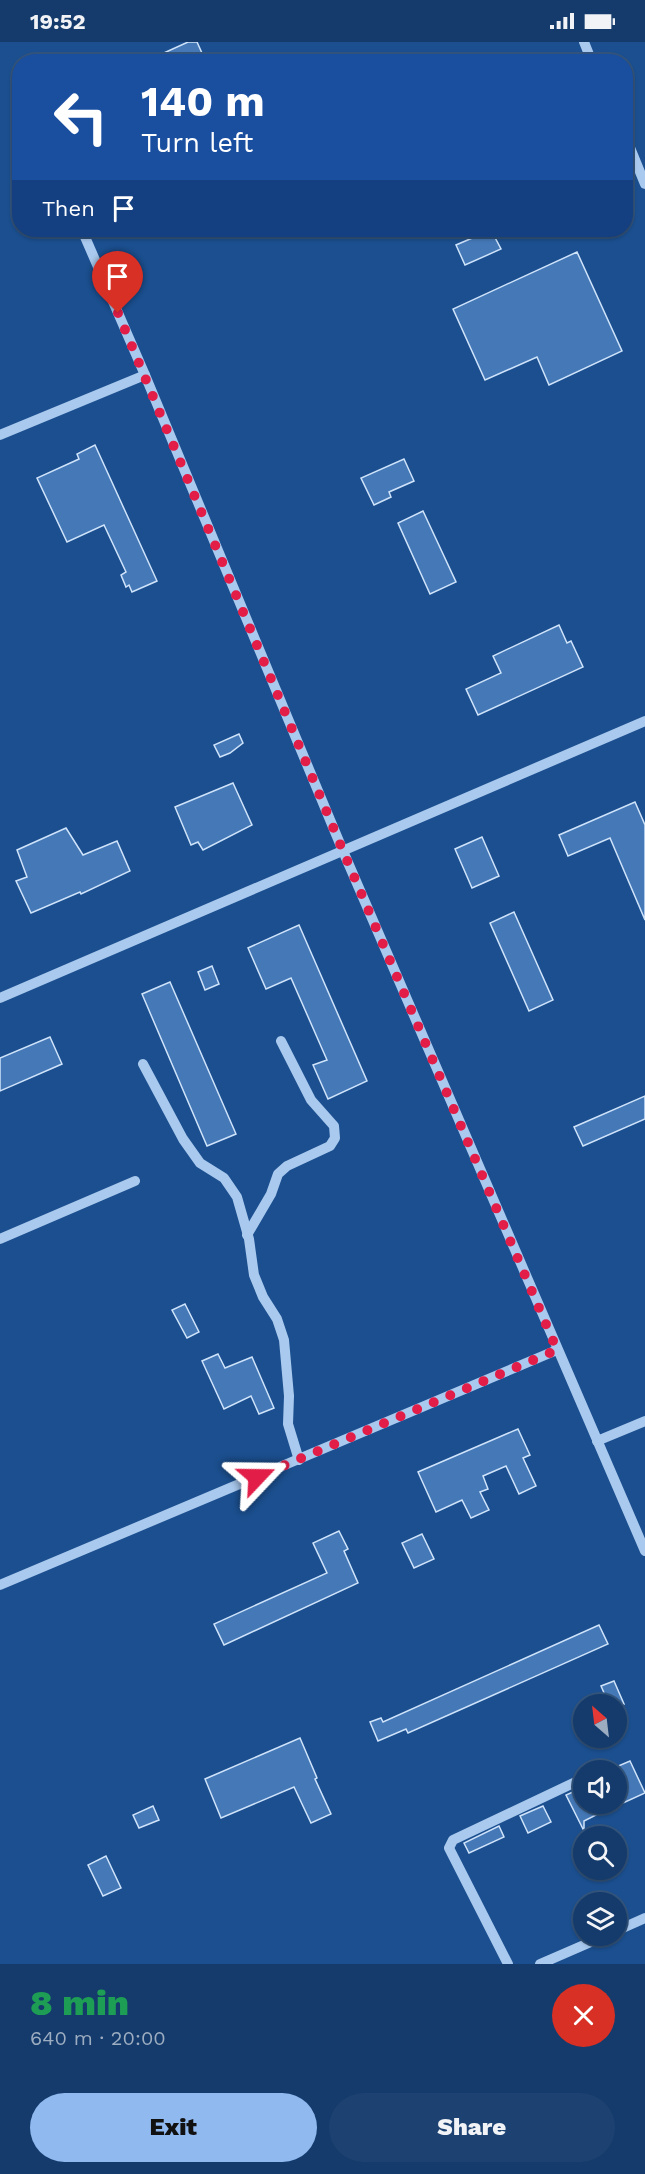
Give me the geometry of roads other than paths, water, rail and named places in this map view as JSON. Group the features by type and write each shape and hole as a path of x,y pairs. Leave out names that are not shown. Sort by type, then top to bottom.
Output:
{"lane":[{"path":"633,155 645,184"},
{"path":"84,237 145,375 343,851 645,1551"},
{"path":"0,435 145,375"},
{"path":"0,998 645,721"},
{"path":"247,1235 271,1194 278,1174 287,1166 330,1146 335,1138 334,1126 311,1100 281,1041"},
{"path":"143,1064 194,1155 200,1163 224,1178 237,1197 254,1275 262,1296 277,1319 284,1340 289,1396 288,1424 299,1460"},
{"path":"0,1239 135,1181"},
{"path":"0,1586 557,1350"},
{"path":"597,1441 645,1420"},
{"path":"508,1964 449,1848 453,1840 573,1783"},
{"path":"627,1926 645,1918"},
{"path":"540,1964 582,1946"}]}
